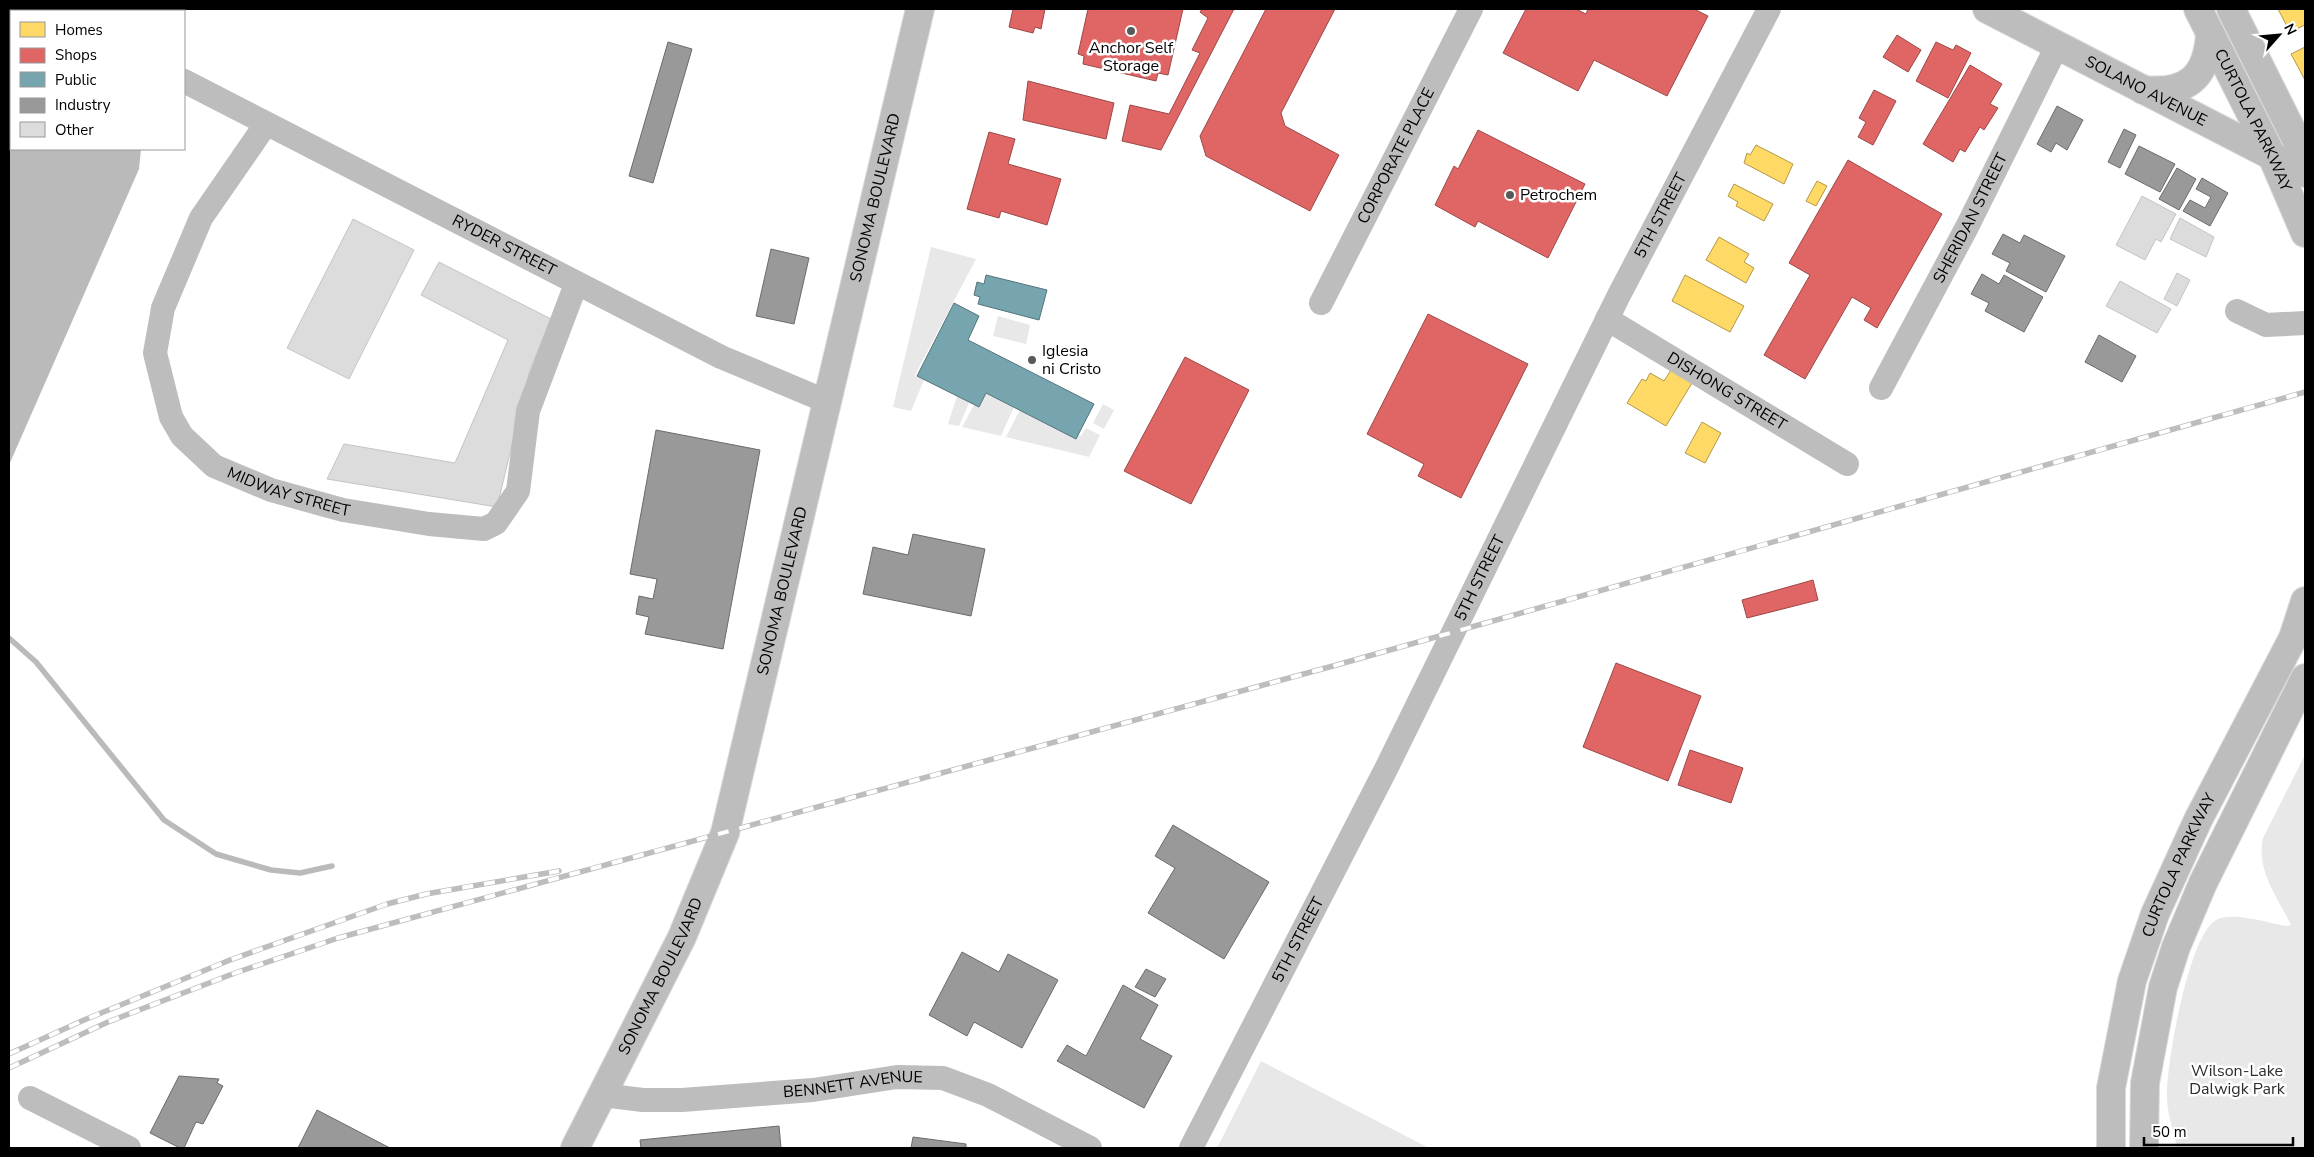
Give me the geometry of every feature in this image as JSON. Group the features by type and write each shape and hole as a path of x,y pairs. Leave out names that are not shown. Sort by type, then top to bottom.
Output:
{"main road":[{"name":"SONOMA BOULEVARD","path":"575,1148 682,936 725,833 920,9"},
{"name":"SOLANO AVENUE","path":"1987,9 2305,173"},
{"name":"CURTOLA PARKWAY","path":"2198,9 2272,156 2305,233"},
{"name":"CURTOLA PARKWAY","path":"2231,9 2305,157"},
{"path":"2143,90 2166,92 2189,82 2200,72 2208,55 2210,34"},
{"name":"CURTOLA PARKWAY","path":"2111,1148 2111,1088 2132,981 2154,914 2198,820 2293,638 2305,601"},
{"name":"CURTOLA PARKWAY","path":"2144,1148 2145,1083 2163,987 2176,947 2203,883 2305,678"}],"street":[{"name":"CORPORATE PLACE","path":"1321,303 1471,9"},
{"name":"5TH STREET","path":"1191,1148 1386,769 1607,319 1769,9"},
{"name":"SHERIDAN STREET","path":"1882,388 1967,227 2057,46"},
{"name":"RYDER STREET","path":"185,81 576,284 721,357 828,402"},
{"name":"MIDWAY STREET","path":"266,124 201,218 162,308 155,352 171,417 182,436 214,466 272,490 342,510 430,524 484,529 496,523 518,490 528,411 576,284"},
{"path":"2236,311 2266,324 2305,322"},
{"name":"DISHONG STREET","path":"1607,319 1847,464"},
{"name":"BENNETT AVENUE","path":"602,1095 643,1100 682,1100 812,1090 897,1077 943,1078 996,1099 1090,1148"},
{"path":"30,1098 129,1148"}],"green space":[{"path":"931,247 976,259 915,375 924,380 911,411 893,407"},
{"path":"998,316 1030,325 1026,344 993,336"},
{"path":"986,393 1014,407 1001,436 962,427 974,405 979,407"},
{"path":"957,396 969,403 959,426 948,424"},
{"path":"1103,404 1114,410 1104,429 1093,423"},
{"path":"1020,410 1076,439 1078,435 1081,436 1086,428 1100,435 1089,457 1006,437"},
{"name":"Wilson-Lake Dalwigk Park","path":"2305,755 2305,1148 2177,1148 2167,1100 2167,1084 2175,1033 2188,975 2206,930 2216,920 2240,917 2286,926 2291,925 2269,883 2262,861 2262,850 2263,838"},
{"path":"1261,1061 1429,1148 1217,1148"}],"shaded area":[{"path":"9,60 10,150 141,150 139,169 9,465"}],"building: Homes":[{"path":"2278,9 2305,9 2305,25 2290,32"},
{"path":"2305,47 2305,80 2291,54"},
{"path":"1756,145 1793,164 1784,184 1744,163 1747,153 1750,155"},
{"path":"1817,181 1827,186 1816,206 1806,201"},
{"path":"1734,184 1773,204 1764,221 1736,206 1738,202 1728,196"},
{"path":"1719,237 1749,254 1744,262 1754,268 1746,283 1706,260"},
{"path":"1685,275 1744,306 1730,332 1672,301"},
{"path":"1671,370 1692,383 1666,426 1627,403 1642,379 1646,381 1650,373 1664,381"},
{"path":"1702,422 1721,433 1705,463 1685,453"}],"building: Shops":[{"path":"1013,9 1045,9 1041,29 1035,27 1033,33 1009,27"},
{"name":"Anchor Self Storage","path":"1088,9 1183,9 1168,75 1158,73 1156,81 1083,64 1084,56 1078,54"},
{"name":"Anchor Self Storage","path":"1202,9 1234,9 1161,150 1122,141 1130,105 1169,114 1200,53 1192,50 1208,18 1200,12"},
{"path":"1266,9 1335,9 1281,113 1285,126 1339,155 1310,211 1206,156 1200,136"},
{"path":"1526,9 1576,9 1586,14 1588,9 1694,9 1708,16 1667,96 1594,60 1578,91 1503,53"},
{"path":"1897,35 1921,50 1908,72 1883,57"},
{"path":"1936,42 1953,50 1956,45 1971,53 1948,98 1916,81"},
{"path":"1970,65 2002,84 1990,104 1998,108 1984,130 1980,127 1965,152 1960,149 1953,162 1923,144"},
{"name":"Anchor Self Storage","path":"1028,81 1114,103 1106,139 1023,120"},
{"path":"1874,90 1896,101 1873,145 1858,137 1866,122 1859,118"},
{"name":"Petrochem","path":"1478,130 1585,184 1548,258 1478,221 1475,227 1435,205 1454,166 1458,169"},
{"path":"989,132 1015,139 1008,164 1061,179 1047,225 1001,211 999,218 967,209"},
{"path":"1848,160 1942,214 1877,328 1864,320 1871,308 1852,297 1805,379 1764,355 1810,275 1789,263"},
{"path":"1428,314 1528,364 1461,498 1418,476 1424,464 1367,434"},
{"path":"1185,357 1249,390 1191,504 1124,471"},
{"path":"1813,580 1818,600 1747,618 1742,600"},
{"path":"1616,663 1701,696 1668,781 1583,747"},
{"path":"1690,750 1743,768 1731,803 1678,785"}],"building: Public":[{"path":"986,275 1047,290 1039,320 978,304 980,297 974,295 977,282 984,284"},
{"path":"954,303 979,316 968,340 1094,404 1076,439 986,393 979,407 917,376"}],"building: Industry":[{"path":"668,42 692,49 653,183 629,176"},
{"path":"2057,106 2083,120 2067,150 2056,143 2051,152 2037,144"},
{"path":"2124,129 2136,135 2120,168 2108,162"},
{"path":"2139,146 2175,164 2160,192 2125,174"},
{"path":"2177,168 2196,179 2179,210 2159,199"},
{"path":"2202,178 2228,193 2210,226 2183,211 2190,200 2205,208 2211,197 2196,189"},
{"path":"2003,234 2020,243 2024,235 2065,256 2046,292 2006,271 2010,263 1992,254"},
{"path":"771,249 809,258 794,324 756,316"},
{"path":"1982,274 1999,284 2004,275 2043,297 2024,332 1985,311 1989,303 1971,294"},
{"path":"2099,335 2136,356 2122,382 2085,362"},
{"path":"656,430 760,450 723,649 645,634 649,617 636,614 639,596 653,599 657,579 630,574"},
{"path":"913,534 985,549 971,616 863,594 873,547 908,555"},
{"path":"1173,825 1269,882 1224,959 1148,913 1175,868 1155,856"},
{"path":"962,952 999,972 1008,954 1058,980 1022,1048 974,1022 967,1036 929,1015"},
{"path":"1146,969 1166,979 1155,997 1135,987"},
{"path":"1123,985 1158,1005 1140,1039 1172,1056 1144,1108 1057,1061 1067,1045 1086,1056"},
{"path":"179,1076 219,1079 217,1083 223,1086 203,1124 196,1122 184,1148 180,1148 150,1133"},
{"path":"317,1110 390,1148 298,1148"},
{"path":"779,1126 781,1148 641,1148 640,1140"},
{"path":"913,1137 966,1144 966,1148 911,1148"}],"building: Other":[{"path":"2142,196 2176,214 2161,242 2156,239 2145,260 2116,245"},
{"path":"2180,218 2214,237 2206,257 2170,239"},
{"path":"353,219 414,250 349,379 287,348"},
{"path":"439,262 551,319 530,370 497,507 327,479 344,444 455,463 508,340 421,295"},
{"path":"2177,273 2190,280 2177,306 2164,299"},
{"path":"2120,281 2171,309 2157,333 2106,306"}],"waterway":[{"path":"9,638 36,662 164,820 216,854 271,870 300,873 332,866"}],"railway":[{"path":"9,1068 108,1022 235,973 338,938 1333,666 2305,392"},
{"path":"9,1054 84,1020 230,960 387,904 426,894 559,871"}],"place":[{"name":"Anchor Self Storage","path":"1131,31"},
{"name":"Petrochem","path":"1510,195"},
{"name":"Iglesia ni Cristo","path":"1032,360"}]}
